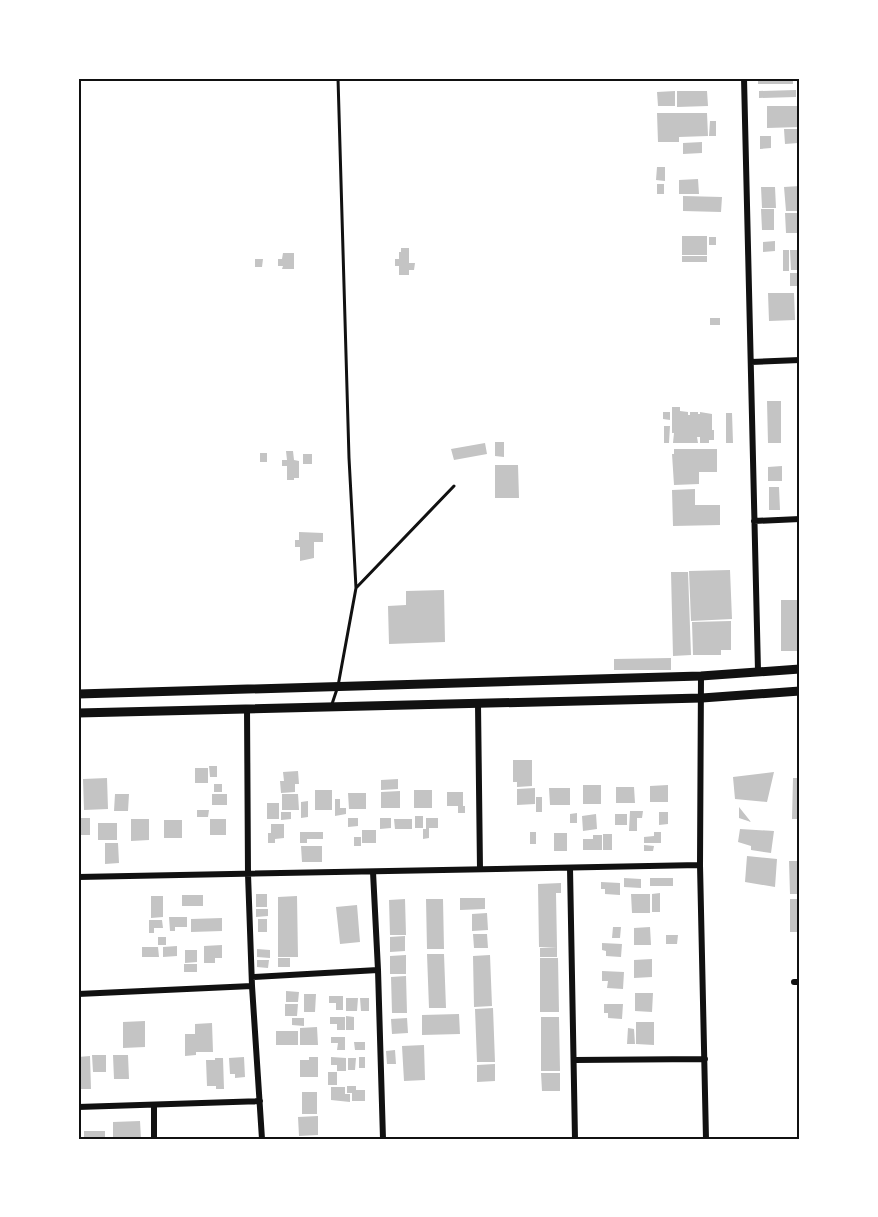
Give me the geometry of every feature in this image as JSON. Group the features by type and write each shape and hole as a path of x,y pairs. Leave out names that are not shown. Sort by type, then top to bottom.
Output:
{"main road":[{"path":"78,694 702,676 800,669"},
{"path":"78,713 411,703 478,704 702,698 800,691"}],"street":[{"path":"744,78 758,671"},
{"path":"751,362 800,360"},
{"path":"754,521 800,519"},
{"path":"702,676 700,865 706,1139"},
{"path":"478,704 480,869"},
{"path":"247,708 248,874 252,986 262,1139"},
{"path":"78,877 700,865"},
{"path":"570,868 575,1139"},
{"path":"373,872 383,1139"},
{"path":"252,977 378,970"},
{"path":"78,994 252,986"},
{"path":"574,1060 705,1059"},
{"path":"78,1107 260,1101"},
{"path":"154,1105 154,1139"}],"lane":[{"path":"332,706 338,686 356,588 349,447 338,78"},
{"path":"356,588 454,486"}],"building":[{"path":"758,78 793,78 793,84 758,84"},
{"path":"796,90 796,97 759,98 759,91"},
{"path":"675,91 675,106 658,106 657,92"},
{"path":"677,91 707,91 708,106 677,107"},
{"path":"767,106 800,106 800,127 767,128"},
{"path":"657,113 707,113 708,136 679,137 679,142 658,142"},
{"path":"710,121 716,121 716,136 709,136"},
{"path":"784,129 797,129 798,143 785,144"},
{"path":"760,136 771,136 771,148 760,149"},
{"path":"702,142 702,153 683,154 683,143"},
{"path":"657,167 665,167 665,181 656,180"},
{"path":"698,179 699,194 679,194 679,180"},
{"path":"657,184 664,184 664,194 657,194"},
{"path":"800,186 800,211 786,211 784,187"},
{"path":"761,187 775,187 776,208 762,208"},
{"path":"683,196 722,197 721,212 683,211"},
{"path":"761,209 774,209 774,230 762,230"},
{"path":"785,213 800,213 800,233 786,233"},
{"path":"682,236 707,236 707,255 682,255"},
{"path":"709,237 716,237 716,245 709,245"},
{"path":"775,241 775,251 763,252 763,242"},
{"path":"401,248 409,248 409,263 415,263 414,270 409,270 409,275 399,275 399,266 395,266 395,259 399,259"},
{"path":"783,250 789,250 789,271 783,271"},
{"path":"790,250 800,250 800,270 791,270"},
{"path":"283,253 294,253 294,269 282,269 283,266 278,266 278,259 282,259"},
{"path":"682,256 707,256 707,262 682,262"},
{"path":"255,259 263,259 262,267 255,267"},
{"path":"790,273 800,273 800,286 790,286"},
{"path":"768,293 794,293 795,320 769,321"},
{"path":"710,318 720,318 720,325 710,325"},
{"path":"767,401 781,401 781,443 768,443"},
{"path":"672,407 680,407 680,411 688,412 688,415 690,412 712,414 714,440 709,440 709,443 700,443 700,437 697,437 698,443 673,443"},
{"path":"663,412 670,412 670,420 663,419"},
{"path":"726,413 732,413 733,443 726,443"},
{"path":"664,426 670,426 669,443 664,443"},
{"path":"495,442 504,442 504,457 495,456"},
{"path":"485,443 487,454 454,460 451,449"},
{"path":"674,449 717,449 717,472 699,472 699,484 674,485 672,454 674,454"},
{"path":"286,451 293,451 294,460 299,461 299,478 294,478 294,480 287,480 287,466 282,466 282,460 287,460"},
{"path":"260,453 267,453 267,462 260,462"},
{"path":"303,454 312,454 312,464 303,464"},
{"path":"495,465 518,465 519,498 495,498"},
{"path":"782,466 782,481 768,481 768,467"},
{"path":"769,487 779,487 780,510 769,510"},
{"path":"695,489 695,505 720,505 720,525 673,526 672,490"},
{"path":"299,532 323,533 323,542 314,542 314,558 300,561 300,547 295,547 295,540 299,540"},
{"path":"730,570 732,619 691,621 689,571"},
{"path":"671,572 688,572 691,655 673,656"},
{"path":"444,590 445,642 389,644 388,606 406,605 406,591"},
{"path":"781,600 800,600 800,651 781,651"},
{"path":"731,621 731,650 721,650 721,655 693,655 692,622"},
{"path":"671,658 671,670 614,670 614,659"},
{"path":"513,760 532,760 532,786 517,787 517,782 513,782"},
{"path":"209,766 217,766 217,777 210,777"},
{"path":"195,768 208,768 208,783 195,783"},
{"path":"298,771 299,784 295,784 295,792 281,793 280,781 284,781 283,772"},
{"path":"774,772 767,802 735,799 733,777"},
{"path":"107,778 108,809 84,810 83,779"},
{"path":"793,778 800,778 800,819 792,819"},
{"path":"398,779 398,789 381,790 381,780"},
{"path":"214,784 222,784 222,792 214,792"},
{"path":"583,785 601,785 601,804 583,804"},
{"path":"668,785 668,802 650,802 650,786"},
{"path":"616,787 634,787 635,803 616,803"},
{"path":"535,788 535,804 517,805 517,789"},
{"path":"549,788 570,788 570,805 550,805"},
{"path":"315,790 332,790 332,810 315,810"},
{"path":"414,790 432,790 432,808 414,808"},
{"path":"400,791 400,808 381,808 381,792"},
{"path":"447,792 463,792 465,813 458,813 458,806 447,806"},
{"path":"348,793 366,793 366,809 349,809"},
{"path":"115,794 129,794 128,811 114,811"},
{"path":"212,794 227,794 227,805 212,805"},
{"path":"282,794 298,794 299,810 282,810"},
{"path":"536,797 542,797 542,812 536,812"},
{"path":"335,799 340,799 340,808 346,808 346,814 335,816"},
{"path":"308,801 308,817 301,818 301,802"},
{"path":"267,803 279,803 279,819 267,819"},
{"path":"739,807 751,822 739,818"},
{"path":"197,810 209,810 208,817 197,817"},
{"path":"630,811 643,811 642,818 637,818 637,831 629,831"},
{"path":"281,812 291,812 291,819 281,820"},
{"path":"659,812 668,812 668,824 659,825"},
{"path":"577,813 577,823 570,823 570,814"},
{"path":"596,814 597,829 583,831 582,816"},
{"path":"615,814 627,814 627,825 615,825"},
{"path":"415,816 423,816 423,828 415,828"},
{"path":"79,818 90,818 90,835 79,835"},
{"path":"348,818 358,818 358,826 348,827"},
{"path":"380,818 391,818 391,828 380,829"},
{"path":"426,818 438,818 438,828 429,828 429,838 423,839 423,829 426,829"},
{"path":"131,819 149,819 149,840 131,841"},
{"path":"210,819 226,819 226,835 210,835"},
{"path":"394,819 412,819 412,829 395,829"},
{"path":"164,820 182,820 182,838 164,838"},
{"path":"98,823 117,823 117,840 98,840"},
{"path":"271,824 284,824 284,838 275,839 275,843 268,843"},
{"path":"740,829 774,831 771,853 751,850 751,846 738,842"},
{"path":"362,830 376,830 376,843 362,843"},
{"path":"300,832 323,832 323,839 307,839 307,843 300,843"},
{"path":"530,832 536,832 536,844 530,844"},
{"path":"654,832 661,832 661,843 644,843 644,837 654,836"},
{"path":"554,833 567,833 567,851 554,851"},
{"path":"603,834 612,834 612,850 603,850"},
{"path":"593,835 602,835 602,850 583,850 583,839 593,839"},
{"path":"354,837 361,837 361,846 354,846"},
{"path":"105,843 118,843 119,863 105,864"},
{"path":"644,845 654,846 653,851 644,851"},
{"path":"301,846 322,846 322,862 302,862"},
{"path":"747,856 777,859 775,887 745,882"},
{"path":"789,861 800,861 800,894 790,894"},
{"path":"624,878 641,879 641,888 624,887"},
{"path":"650,878 673,878 673,886 650,886"},
{"path":"601,882 620,883 620,895 605,894 605,889 601,889"},
{"path":"561,883 561,893 556,893 557,947 539,947 538,884"},
{"path":"660,893 660,912 652,912 652,894"},
{"path":"256,894 267,894 267,907 256,907"},
{"path":"631,894 650,894 650,913 632,913"},
{"path":"182,895 203,895 203,906 182,906"},
{"path":"151,896 163,896 163,917 151,918"},
{"path":"297,896 298,957 278,957 278,897"},
{"path":"460,898 485,898 485,909 460,910"},
{"path":"405,899 406,935 390,935 389,900"},
{"path":"426,899 443,899 444,949 427,949"},
{"path":"790,899 800,899 800,932 790,932"},
{"path":"357,905 360,942 340,944 336,907"},
{"path":"256,909 268,909 268,916 256,917"},
{"path":"487,913 488,930 472,931 472,914"},
{"path":"169,917 187,917 187,927 175,927 175,931 170,931"},
{"path":"222,918 222,931 191,932 191,919"},
{"path":"258,919 267,919 267,932 258,932"},
{"path":"149,920 162,920 163,928 154,928 154,933 149,933"},
{"path":"613,927 621,927 620,938 612,938"},
{"path":"650,927 651,945 634,945 634,928"},
{"path":"473,934 487,934 488,948 474,948"},
{"path":"666,935 678,935 677,944 666,944"},
{"path":"405,936 405,951 390,952 390,937"},
{"path":"158,937 166,937 166,945 158,945"},
{"path":"602,943 622,944 621,957 606,956 606,951 602,950"},
{"path":"222,945 222,958 215,958 215,963 204,963 204,946"},
{"path":"177,946 177,956 163,957 163,947"},
{"path":"142,947 158,947 159,957 142,957"},
{"path":"557,947 557,957 540,957 540,948"},
{"path":"257,949 270,950 270,958 257,957"},
{"path":"185,950 197,950 197,962 185,963"},
{"path":"427,954 444,954 446,1008 429,1008"},
{"path":"406,955 406,974 390,974 390,956"},
{"path":"490,955 492,1006 474,1007 473,956"},
{"path":"278,958 290,958 290,967 278,967"},
{"path":"540,958 558,958 559,1012 540,1012"},
{"path":"652,959 652,977 634,978 634,960"},
{"path":"257,960 269,960 268,968 257,967"},
{"path":"184,964 197,964 197,972 184,972"},
{"path":"602,971 624,972 623,989 607,988 608,981 602,981"},
{"path":"406,976 407,1013 392,1013 391,977"},
{"path":"286,991 299,992 298,1002 286,1002"},
{"path":"635,993 653,993 652,1012 635,1011"},
{"path":"304,994 316,994 315,1012 304,1012"},
{"path":"329,996 343,996 343,1010 336,1010 336,1003 329,1003"},
{"path":"346,998 358,998 357,1011 346,1011"},
{"path":"360,998 369,998 369,1011 361,1011"},
{"path":"285,1004 298,1004 297,1016 285,1016"},
{"path":"604,1004 623,1004 622,1019 608,1018 608,1013 604,1013"},
{"path":"493,1008 495,1062 477,1062 475,1009"},
{"path":"459,1014 460,1034 422,1035 422,1015"},
{"path":"346,1016 354,1017 354,1030 346,1030"},
{"path":"330,1017 345,1017 345,1030 337,1030 337,1024 330,1024"},
{"path":"541,1017 559,1017 560,1071 541,1071"},
{"path":"292,1018 304,1018 304,1026 292,1025"},
{"path":"407,1018 408,1033 392,1034 391,1019"},
{"path":"145,1021 145,1047 123,1048 123,1022"},
{"path":"636,1022 654,1022 654,1045 636,1044"},
{"path":"212,1023 213,1052 196,1052 196,1055 185,1056 185,1034 195,1034 195,1024"},
{"path":"317,1027 318,1045 300,1045 300,1028"},
{"path":"628,1028 634,1029 635,1044 627,1044"},
{"path":"276,1031 298,1031 298,1045 276,1045"},
{"path":"331,1037 345,1037 345,1050 337,1050 338,1043 331,1043"},
{"path":"354,1042 365,1042 365,1050 355,1050"},
{"path":"424,1045 425,1080 404,1081 402,1046"},
{"path":"395,1050 396,1064 387,1064 386,1051"},
{"path":"92,1055 106,1055 106,1072 93,1072"},
{"path":"113,1055 128,1055 129,1079 114,1079"},
{"path":"90,1056 91,1089 81,1089 81,1080 78,1080 78,1057"},
{"path":"244,1057 245,1077 235,1078 235,1074 230,1074 229,1058"},
{"path":"309,1057 318,1057 318,1077 300,1077 300,1060 309,1060"},
{"path":"331,1057 346,1058 346,1071 337,1071 337,1065 331,1065"},
{"path":"359,1057 365,1057 365,1068 359,1068"},
{"path":"215,1058 223,1058 224,1089 207,1086 206,1060 215,1060"},
{"path":"348,1058 356,1058 355,1070 348,1070"},
{"path":"495,1064 495,1081 477,1082 477,1065"},
{"path":"328,1072 337,1072 337,1085 328,1085"},
{"path":"541,1073 560,1073 560,1091 542,1091"},
{"path":"347,1086 356,1086 356,1090 365,1090 365,1101 352,1101 352,1093 347,1093"},
{"path":"331,1087 345,1087 345,1094 350,1094 350,1102 331,1100"},
{"path":"302,1092 317,1092 317,1114 302,1114"},
{"path":"318,1116 318,1135 299,1136 298,1117"},
{"path":"140,1121 141,1139 113,1139 113,1122"},
{"path":"84,1131 105,1131 105,1139 84,1139"}]}
